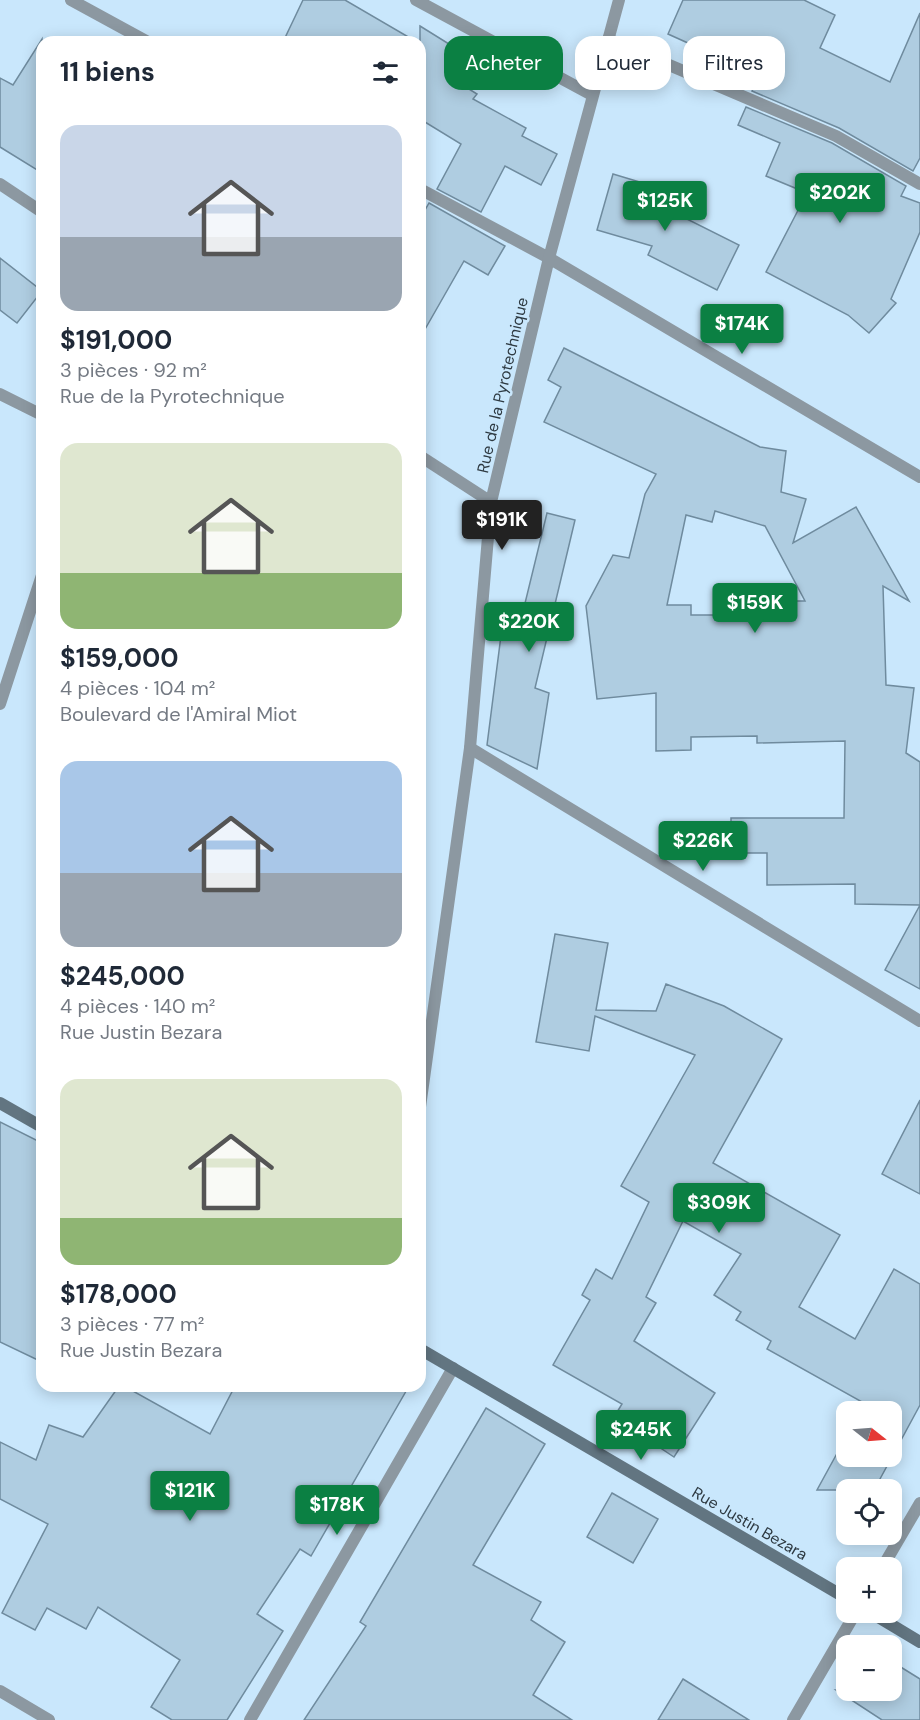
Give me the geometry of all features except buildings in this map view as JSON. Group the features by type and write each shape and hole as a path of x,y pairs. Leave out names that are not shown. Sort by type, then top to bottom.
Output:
{"main road":[{"path":"0,1103 36,1124"},
{"name":"Rue Justin Bezara","path":"426,1352 836,1592"},
{"path":"888,1623 920,1642"}],"street":[{"path":"71,0 137,36"},
{"path":"416,0 592,95"},
{"name":"Rue de la Pyrotechnique","path":"609,36 620,0"},
{"path":"671,66 836,136 920,184"},
{"name":"Rue de la Pyrotechnique","path":"426,1064 470,748 491,502 549,258 593,90"},
{"path":"0,184 36,208"},
{"path":"426,192 549,258 920,477"},
{"path":"0,394 36,412"},
{"path":"426,460 491,502"},
{"path":"0,704 36,593"},
{"path":"470,748 920,1021"},
{"path":"250,1720 453,1368"},
{"path":"888,1557 920,1503"},
{"path":"793,1720 850,1623"},
{"path":"0,1691 49,1720"}]}
